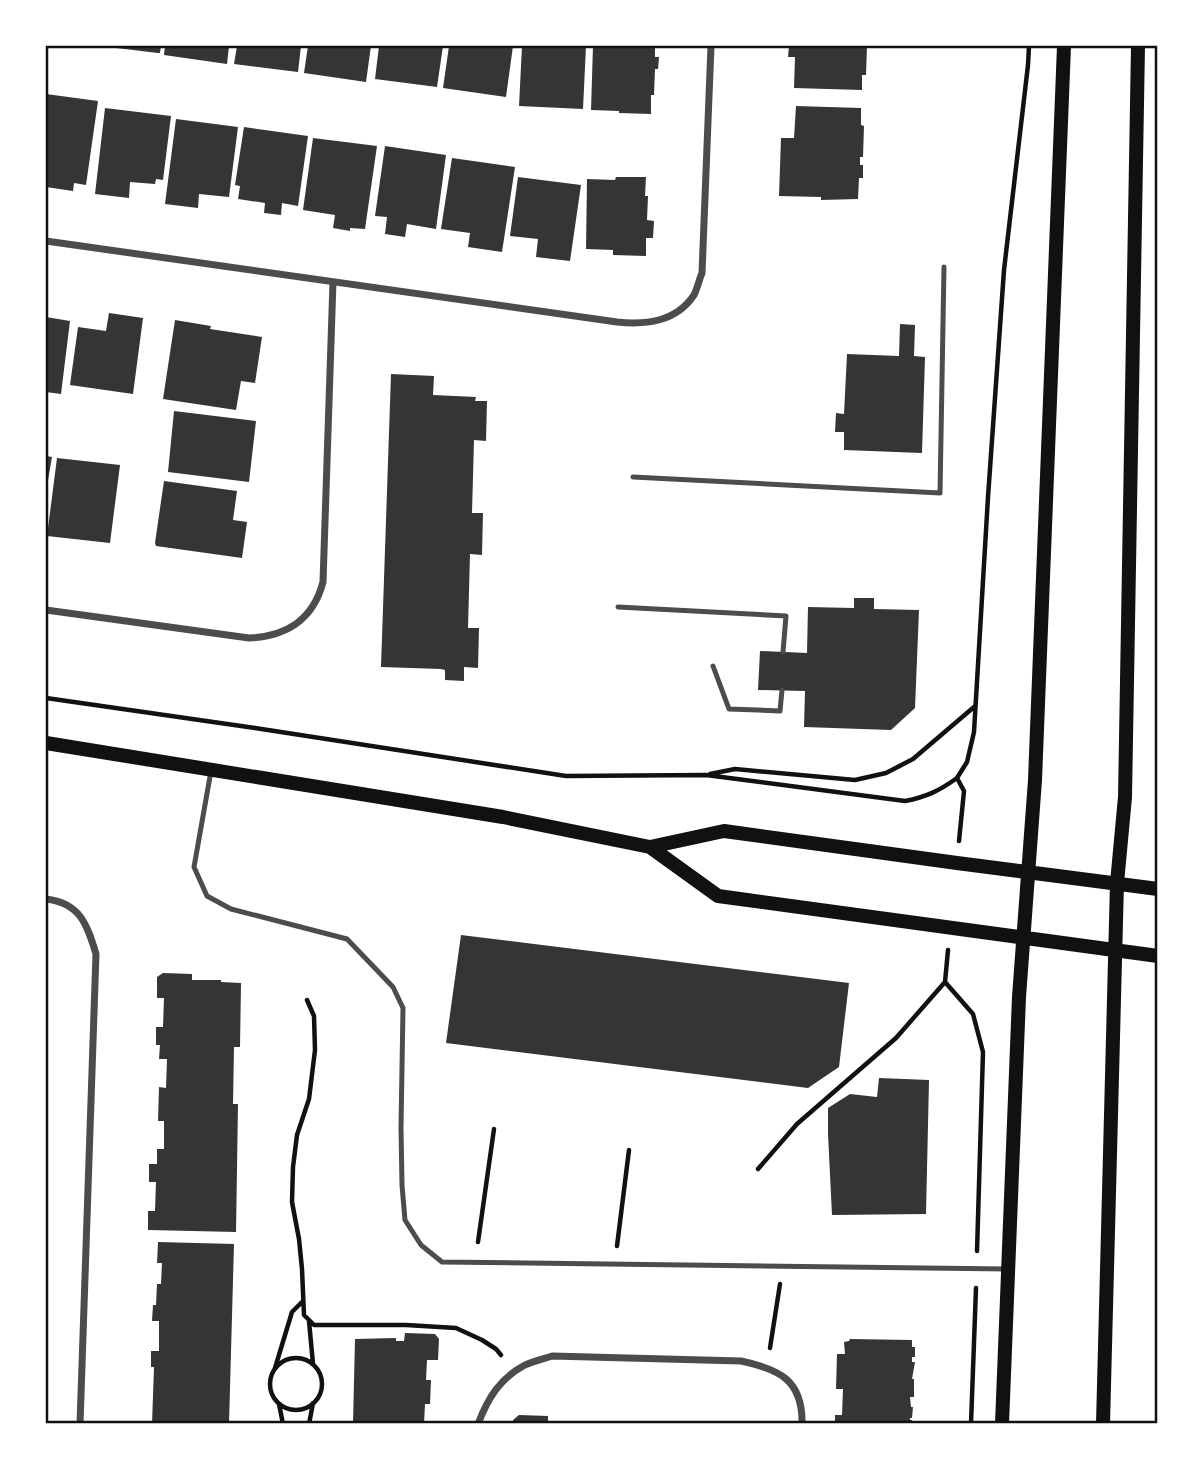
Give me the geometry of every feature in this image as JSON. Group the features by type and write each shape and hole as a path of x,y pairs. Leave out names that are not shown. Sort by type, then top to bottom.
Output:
{"main road":[{"path":"1002,1423 1023,939 1035,780 1064,46"},
{"path":"1104,1423 1117,883 1125,783 1138,46"},
{"path":"46,743 503,817 650,847 724,831 1157,889"},
{"path":"650,847 718,896 1157,957"}],"street":[{"path":"46,241 617,323 648,323 667,318 683,308 695,293 702,274 711,46"},
{"path":"46,610 249,638 286,631 306,616 320,594 323,582 333,282"},
{"path":"46,899 74,908 89,930 96,954 80,1423"},
{"path":"478,1423 486,1401 503,1380 526,1364 552,1356 741,1361 765,1366 779,1373 795,1387 803,1408 802,1423"}],"lane":[{"path":"633,477 940,492 944,267"},
{"path":"618,607 786,616 783,652"},
{"path":"713,666 729,709 780,711 782,690"},
{"path":"211,769 194,867 207,896 231,909 348,939 393,987 403,1008 401,1128 405,1220 421,1245 442,1262 1007,1269"}],"path":[{"path":"46,698 566,776 706,775 905,801 923,798 941,789 957,778 967,762 974,732 1004,270 1029,46"},
{"path":"706,775 735,769 855,780 886,773 913,759 974,706"},
{"path":"957,778 964,791"},
{"path":"758,1169 797,1124 897,1038 945,982 946,971"},
{"path":"945,982 973,1014 983,1052 971,1423"},
{"path":"307,1000 314,1016 314,1050 309,1099 297,1135 292,1190 302,1269 304,1315 314,1325 456,1328 496,1349 514,1372"},
{"path":"475,1263 494,1129"},
{"path":"614,1264 629,1150"},
{"path":"765,1366 772,1342 782,1266"},
{"path":"283,1423 270,1386 271,1377 292,1312 303,1302"},
{"path":"309,1320 313,1364"},
{"path":"275,1368 293,1358 304,1359 313,1364 320,1373 322,1383 320,1394 304,1408 296,1410 278,1404"},
{"path":"309,1423 314,1402"}],"building":[{"path":"108,46 161,46 158,53"},
{"path":"165,46 229,46 227,64 164,55"},
{"path":"237,46 301,46 298,72 234,64"},
{"path":"308,46 371,46 366,82 304,73"},
{"path":"379,46 443,46 437,87 375,79"},
{"path":"449,46 513,46 506,97 443,88"},
{"path":"522,46 586,46 583,109 519,106"},
{"path":"593,46 655,46 655,57 659,57 658,69 655,69 654,95 651,95 651,114 591,110"},
{"path":"789,46 867,46 866,75 862,75 862,90 794,88 795,57 788,57"},
{"path":"46,94 98,101 86,185 74,183 73,191 46,187"},
{"path":"796,106 861,108 861,125 864,126 863,157 860,157 860,165 863,165 863,178 859,178 858,199 821,200 821,197 779,196 781,138 794,138"},
{"path":"105,108 171,116 163,180 156,179 155,184 130,182 129,198 95,194"},
{"path":"176,119 238,127 229,197 199,194 198,208 165,204"},
{"path":"244,127 308,136 298,206 282,203 281,215 264,213 265,203 238,199 240,186 235,185"},
{"path":"313,138 377,146 365,229 350,228 350,231 333,228 335,215 303,210"},
{"path":"385,146 446,155 436,229 407,224 405,237 385,234 387,217 375,216"},
{"path":"452,158 515,167 502,252 468,247 470,233 441,229"},
{"path":"518,177 581,185 570,261 536,257 538,239 510,236"},
{"path":"616,177 646,177 647,220 654,221 653,238 646,238 646,256 613,255 613,250 586,249 587,179 615,180"},
{"path":"109,313 143,318 133,394 70,385 78,327 106,331"},
{"path":"46,317 70,321 61,394 46,392"},
{"path":"175,320 211,326 210,329 262,337 255,383 241,381 236,410 163,399"},
{"path":"900,324 915,325 914,356 925,357 922,453 844,450 844,432 835,432 836,413 844,414 847,354 899,356"},
{"path":"391,374 434,376 433,395 476,397 475,401 487,401 486,441 474,440 472,513 483,513 482,555 470,554 468,628 479,628 478,668 464,667 464,681 445,680 445,670 441,669 381,667"},
{"path":"174,411 256,421 249,482 168,472"},
{"path":"46,456 52,457 47,486 46,486"},
{"path":"57,458 120,465 110,543 47,536"},
{"path":"164,481 237,491 233,520 247,522 242,558 156,546"},
{"path":"854,598 874,598 874,609 919,610 915,708 891,730 804,727 805,691 758,690 760,651 807,653 808,607 854,608"},
{"path":"461,935 849,983 839,1067 808,1088 446,1043"},
{"path":"163,973 192,974 192,980 241,983 240,1047 234,1047 233,1104 238,1104 236,1232 148,1230 148,1211 155,1211 156,1182 149,1182 149,1164 157,1164 157,1149 164,1149 164,1121 158,1121 159,1087 166,1088 167,1059 159,1059 160,1045 156,1045 156,1027 163,1027 164,998 157,998 157,977"},
{"path":"879,1078 929,1080 926,1214 832,1215 828,1108 850,1094 877,1097"},
{"path":"158,1242 234,1244 229,1424 152,1424 154,1367 151,1367 151,1351 159,1351 159,1321 152,1321 157,1284 161,1284 162,1263 157,1263"},
{"path":"405,1333 435,1334 439,1339 438,1360 427,1360 426,1380 431,1380 430,1404 425,1404 424,1424 353,1424 355,1339 396,1338 396,1341 404,1341"},
{"path":"850,1339 912,1340 915,1357 912,1357 912,1362 915,1362 912,1379 914,1397 910,1397 913,1407 910,1418 912,1424 835,1424 835,1415 842,1415 843,1389 836,1389 837,1354 845,1354 844,1342"},
{"path":"519,1415 548,1416 548,1424 513,1424 513,1420"}]}
